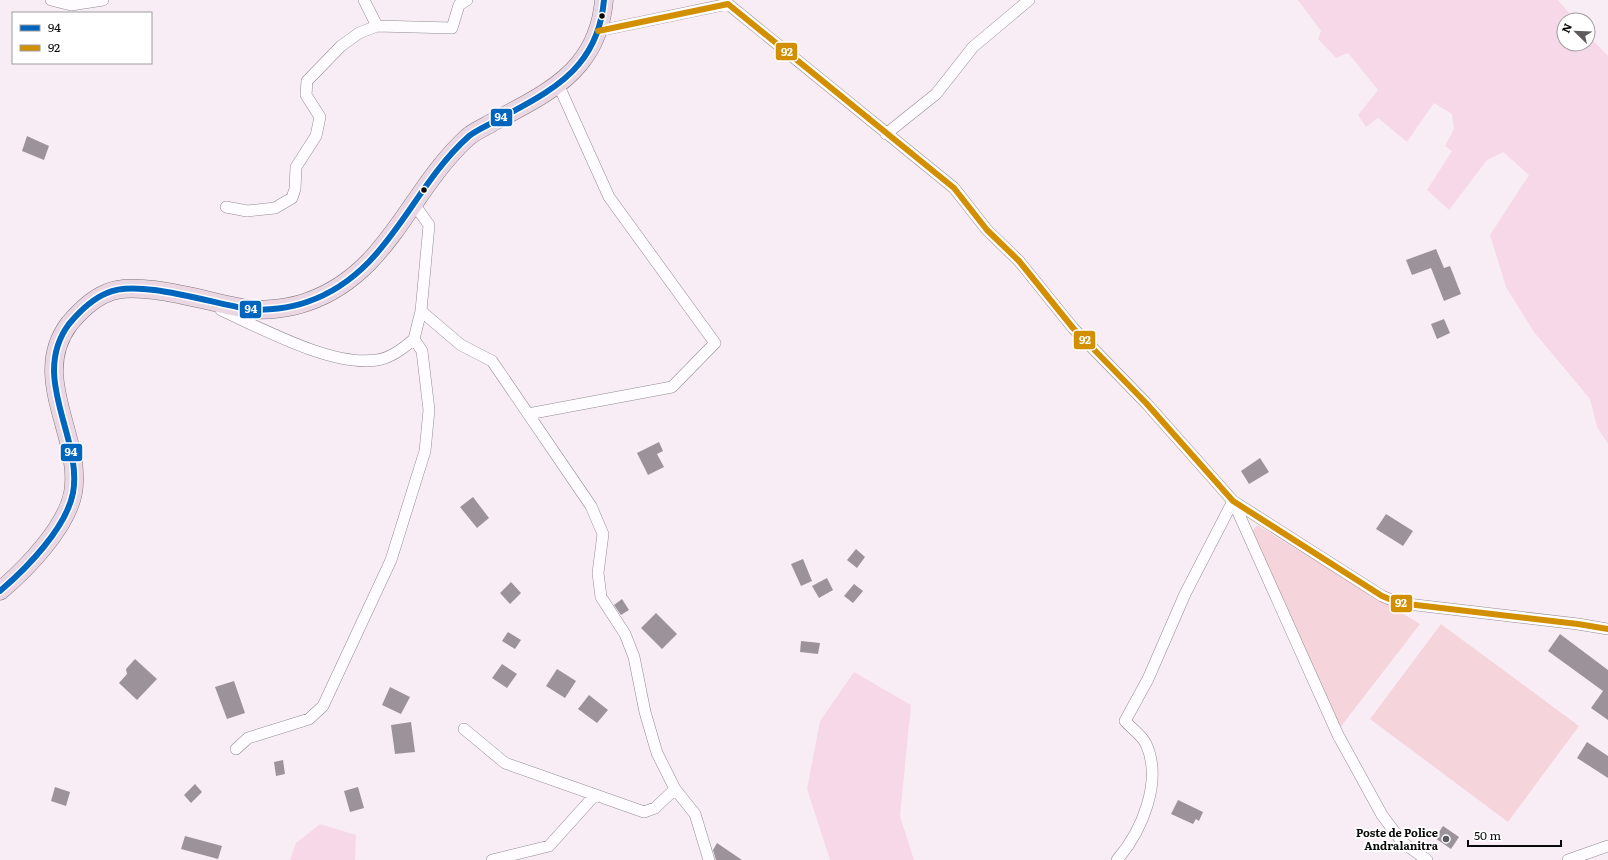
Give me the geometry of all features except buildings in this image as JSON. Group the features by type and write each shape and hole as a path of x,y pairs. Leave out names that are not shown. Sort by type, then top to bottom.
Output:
{"main road":[{"path":"0,591 40,550 66,516 73,492 73,466 54,384 55,357 63,333 77,314 108,292 133,288 194,297 250,309 280,308 307,302 344,285 375,256 449,156 469,135 558,84 579,64 598,31 604,0"}],"street":[{"path":"51,0 68,2 103,0"},
{"path":"364,0 377,26"},
{"path":"226,207 247,211 275,208 292,198 295,189 296,167 316,136 320,117 306,95 307,81 341,46 358,33 377,26 452,28 459,5 468,0"},
{"path":"886,134 936,94 973,47 1029,0"},
{"path":"598,31 726,2 886,134 922,160 954,188 987,230 1019,261 1073,328 1146,403 1233,501 1382,596 1399,603 1570,623 1608,629"},
{"path":"528,414 672,387 715,343 609,197 558,84"},
{"path":"194,297 320,353 356,362 379,360 400,351 414,339 421,311 429,225 414,204"},
{"path":"421,311 461,345 492,361 591,506 603,534 598,573 601,596 626,634 634,657 657,753 675,789 695,814 709,860"},
{"path":"236,749 248,738 309,719 323,706 391,560 425,451 429,410 422,351 414,339"},
{"path":"1117,860 1124,852 1148,806 1152,790 1152,770 1145,742 1125,721 1148,680 1185,594 1233,501"},
{"path":"1233,501 1338,735 1382,815 1402,842 1427,860"},
{"path":"464,729 505,763 644,812 655,808 675,789"},
{"path":"492,860 549,846 595,795"},
{"path":"1568,860 1608,846"}],"shaded area":[{"path":"1298,0 1558,0 1568,12 1556,12 1556,52 1596,52 1596,43 1608,56 1608,444 1597,427 1590,399 1534,332 1506,287 1490,235 1529,175 1503,152 1487,160 1449,210 1427,190 1452,151 1445,146 1454,129 1452,114 1434,103 1407,142 1378,118 1366,127 1358,115 1378,90 1348,53 1336,58 1318,39 1321,31"},
{"path":"1257,525 1420,624 1339,729 1250,534"},
{"path":"1441,624 1579,726 1508,822 1370,719"},
{"path":"854,672 911,705 900,816 914,860 830,860 807,789 820,721"},
{"path":"320,824 356,835 355,860 290,860 296,843"}],"transit line":[{"name":"94","path":"0,591 22,571 54,533 69,506 73,493 74,472 71,451 55,386 54,365 58,344 69,324 81,310 101,296 120,289 137,288 156,290 248,309 263,310 307,302 335,289 358,272 378,251 396,229 429,181 468,137 539,97 571,73 589,50 593,42 599,26 604,0"},
{"name":"92","path":"598,31 728,4 954,188 987,230 1019,261 1073,328 1146,403 1233,501 1382,596 1399,603 1578,624 1608,629"}],"place":[{"name":"Poste de Police Andralanitra","path":"1446,839"}]}
